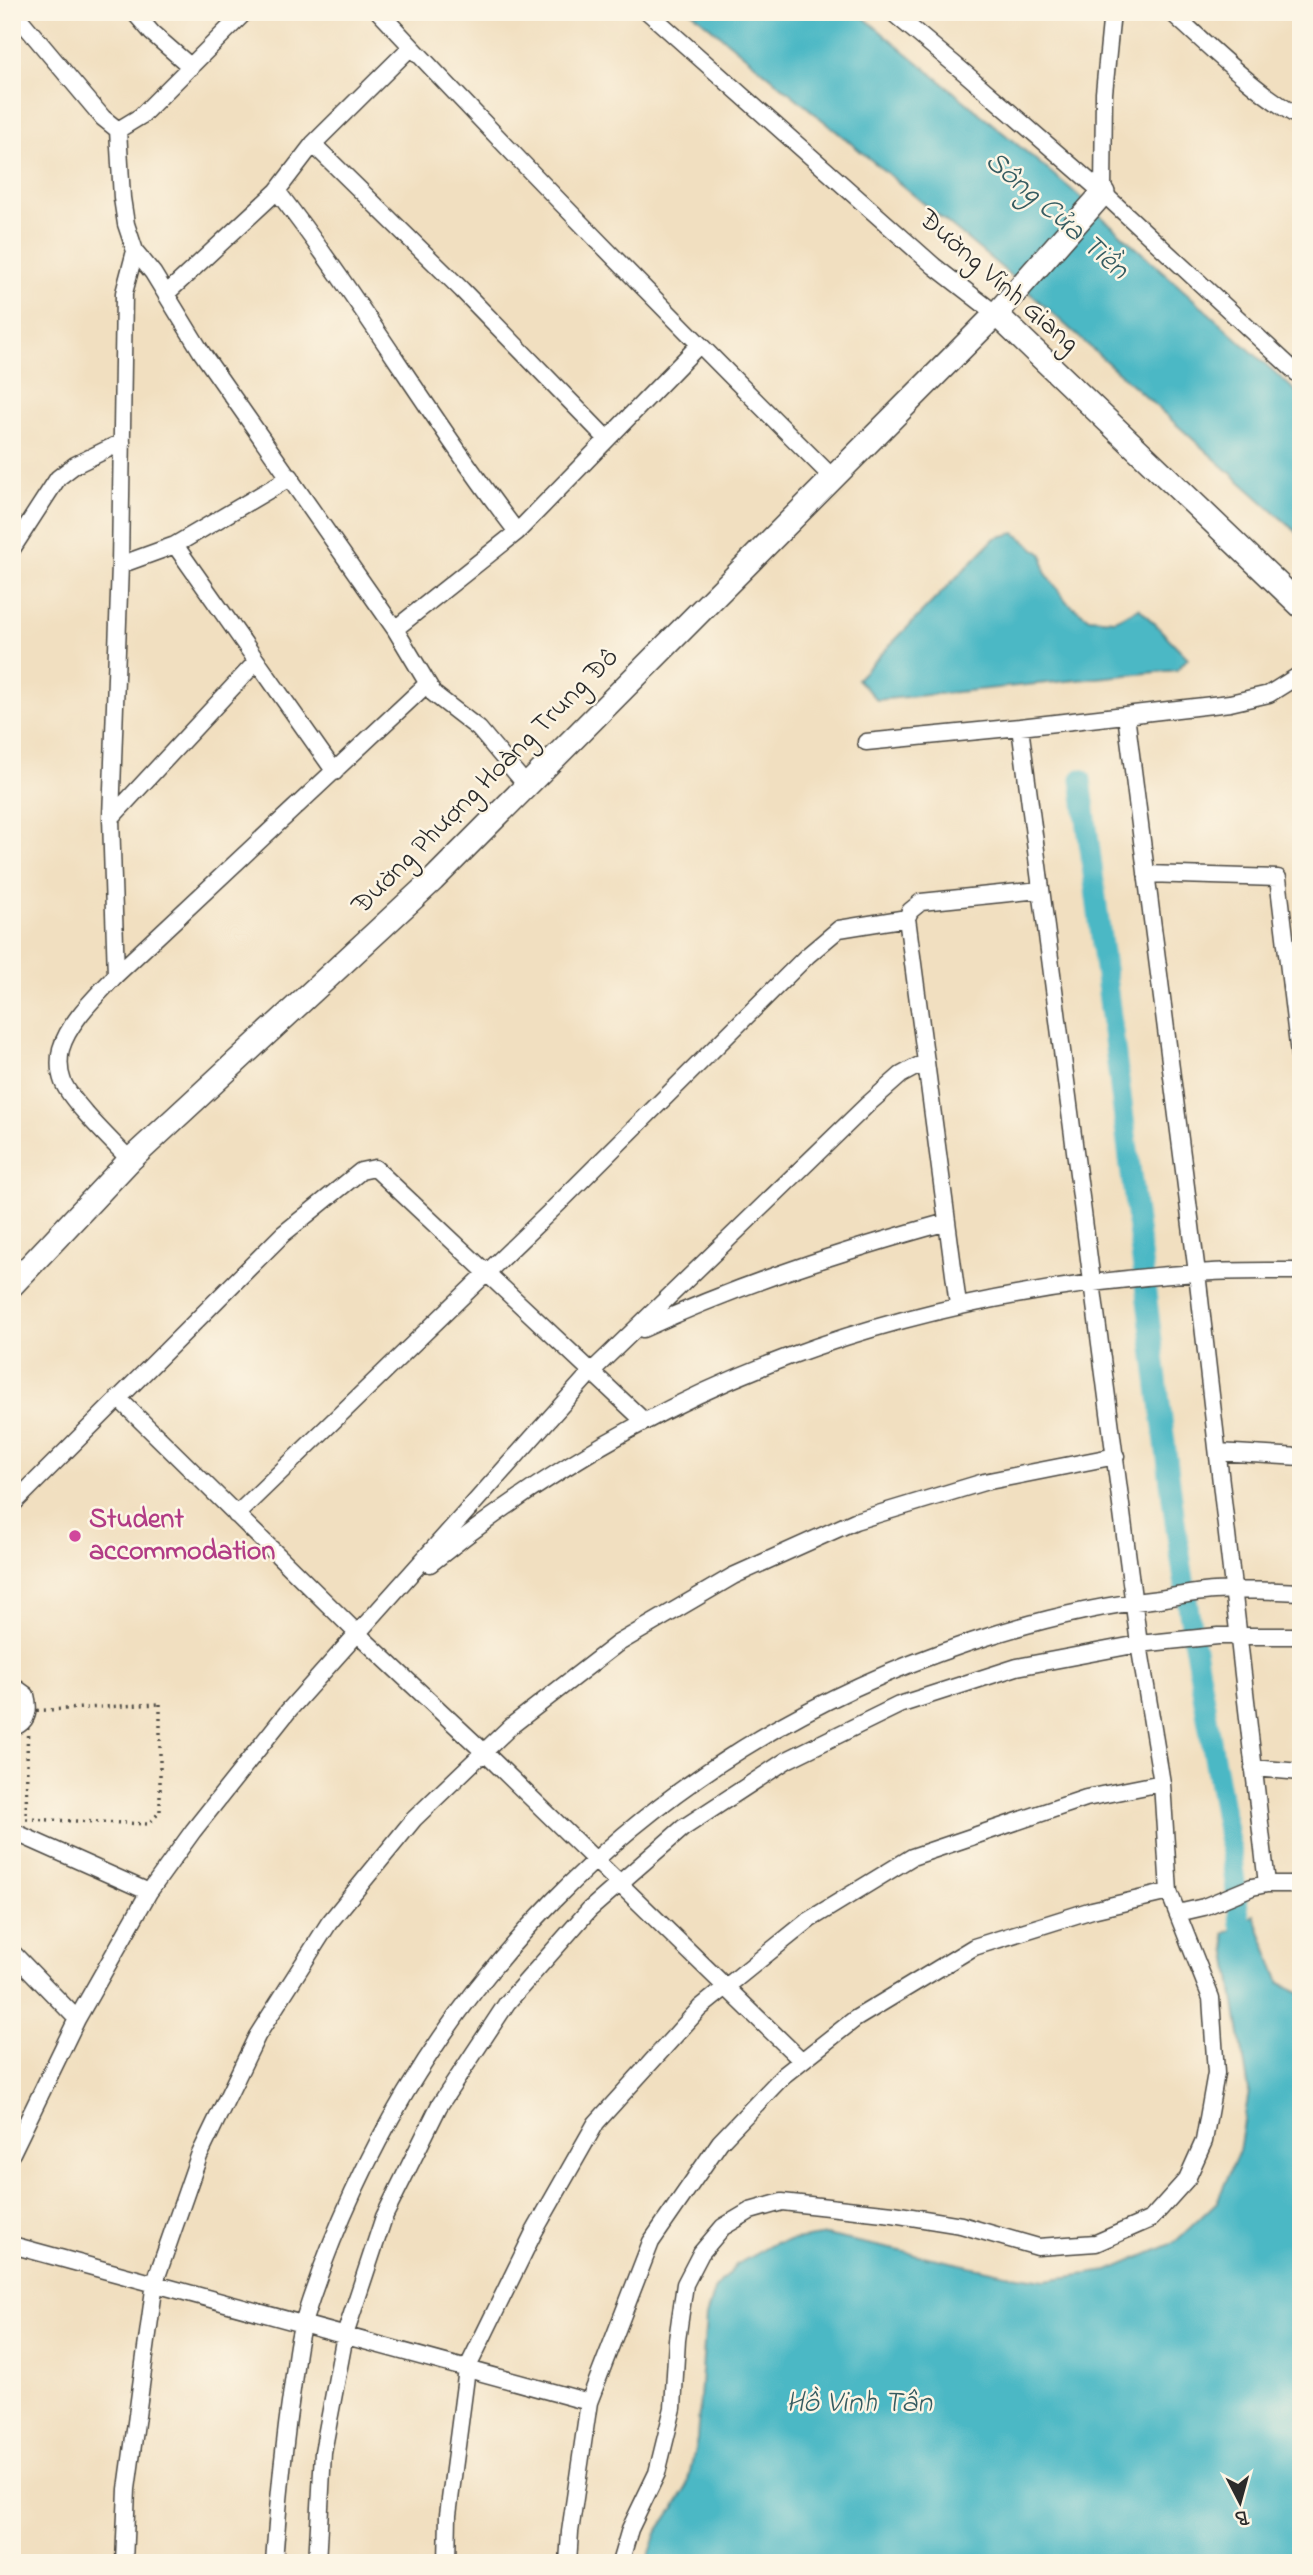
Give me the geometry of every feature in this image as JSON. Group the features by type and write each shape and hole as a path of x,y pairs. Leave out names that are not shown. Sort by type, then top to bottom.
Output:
{"street":[{"path":"14,12 103,118 118,130 122,198 126,224 135,251 166,294 202,353 395,629 427,684 442,701 480,729 526,785"},
{"path":"134,12 152,33 191,67"},
{"path":"118,130 141,116 245,12"},
{"path":"379,12 514,156 833,478"},
{"name":"Đường Vĩnh Giang","path":"648,12 934,267 1003,305 1301,607"},
{"path":"892,12 966,74 1096,201 1301,377"},
{"path":"1171,12 1219,55 1301,118"},
{"path":"1096,201 1104,93 1114,14"},
{"path":"166,294 277,191 313,144 411,47"},
{"path":"313,144 462,290 607,439"},
{"path":"277,191 317,242 471,472 517,532"},
{"name":"Đường Phượng Hoàng Trung Đô","path":"12,1285 130,1160 433,880 1003,305 1096,201"},
{"path":"116,975 111,818 120,565 124,293 135,251"},
{"path":"395,629 517,532 699,345"},
{"path":"12,549 58,478 75,465 122,442"},
{"path":"120,565 175,545 291,477"},
{"path":"175,545 335,772"},
{"path":"111,818 257,661"},
{"path":"866,741 1020,727 1251,699 1269,694 1301,674"},
{"path":"130,1160 72,1096 63,1082 61,1049 74,1025 116,975 427,684"},
{"path":"1126,715 1197,1273 1234,1591 1253,1768 1260,1886"},
{"path":"620,2563 630,2529 657,2473 673,2408 677,2340 685,2284 701,2253 723,2227 750,2211 782,2202 893,2214 961,2225 1038,2247 1096,2243 1151,2219 1187,2179 1204,2141 1216,2073 1212,1998 1169,1892 1162,1783 1139,1644 1020,727"},
{"path":"1146,874 1278,878 1301,1070"},
{"path":"958,1305 907,918 910,911 921,902 1040,890"},
{"path":"236,1515 559,1203 807,956 839,929 907,918"},
{"path":"12,2153 77,2019 149,1892 193,1831 281,1720 592,1371 867,1105 901,1075 925,1062"},
{"path":"12,1504 283,1234 361,1171 375,1168 644,1420"},
{"path":"631,1335 697,1304 762,1280 947,1222"},
{"path":"379,1609 433,1562 519,1496 569,1463 644,1420 729,1379 785,1356 900,1319 958,1305 1179,1274 1301,1270"},
{"path":"118,1398 357,1633 484,1752 802,2061"},
{"path":"1218,1452 1301,1457"},
{"path":"124,2563 127,2489 155,2282 199,2156 257,2036 329,1923 414,1819 510,1726 617,1644 733,1576 868,1517 984,1482 1116,1457"},
{"path":"274,2563 281,2464 302,2325 341,2216 393,2112 456,2014 529,1924 612,1843 704,1772 804,1711 909,1662 1020,1625 1134,1601 1212,1591 1301,1592"},
{"path":"317,2563 323,2452 345,2335 384,2217 439,2106 507,2003 589,1910 683,1828 787,1760 899,1705 1017,1667 1139,1644 1218,1636 1301,1636"},
{"path":"12,1685 26,1695 28,1711 23,1722 12,1728"},
{"path":"1253,1768 1301,1772"},
{"path":"447,2563 448,2515 467,2369 534,2232 596,2123 700,2008 809,1920 912,1857 1086,1798 1162,1783"},
{"path":"12,1831 149,1892"},
{"path":"1178,1913 1204,1907 1260,1886 1301,1884"},
{"path":"568,2563 589,2402 651,2242 720,2142 784,2075 855,2019 974,1947 1092,1910 1169,1892"},
{"path":"12,1952 77,2019"},
{"path":"12,2245 589,2402"}],"path":[{"path":"160,1704 160,1812 148,1824 26,1819 28,1711 160,1704"}],"water":[{"name":"Sông Cửa Tiền","path":"692,12 857,12 1071,189 1301,396 1301,536 1002,268"},
{"path":"1015,533 1043,555 1045,572 1067,602 1089,618 1115,620 1139,608 1188,658 1177,670 877,700 857,679 995,538"},
{"name":"Hồ Vinh Tân","path":"1254,1915 1280,1983 1301,1993 1301,2563 646,2563 657,2533 686,2490 697,2439 706,2317 714,2290 736,2265 775,2243 826,2235 1045,2280 1108,2271 1174,2243 1217,2202 1239,2151 1249,2091 1224,1934"}],"waterway":[{"path":"1081,779 1175,1522 1232,1859 1240,1924"}],"place":[{"name":"Student accommodation","path":"75,1536"}]}
